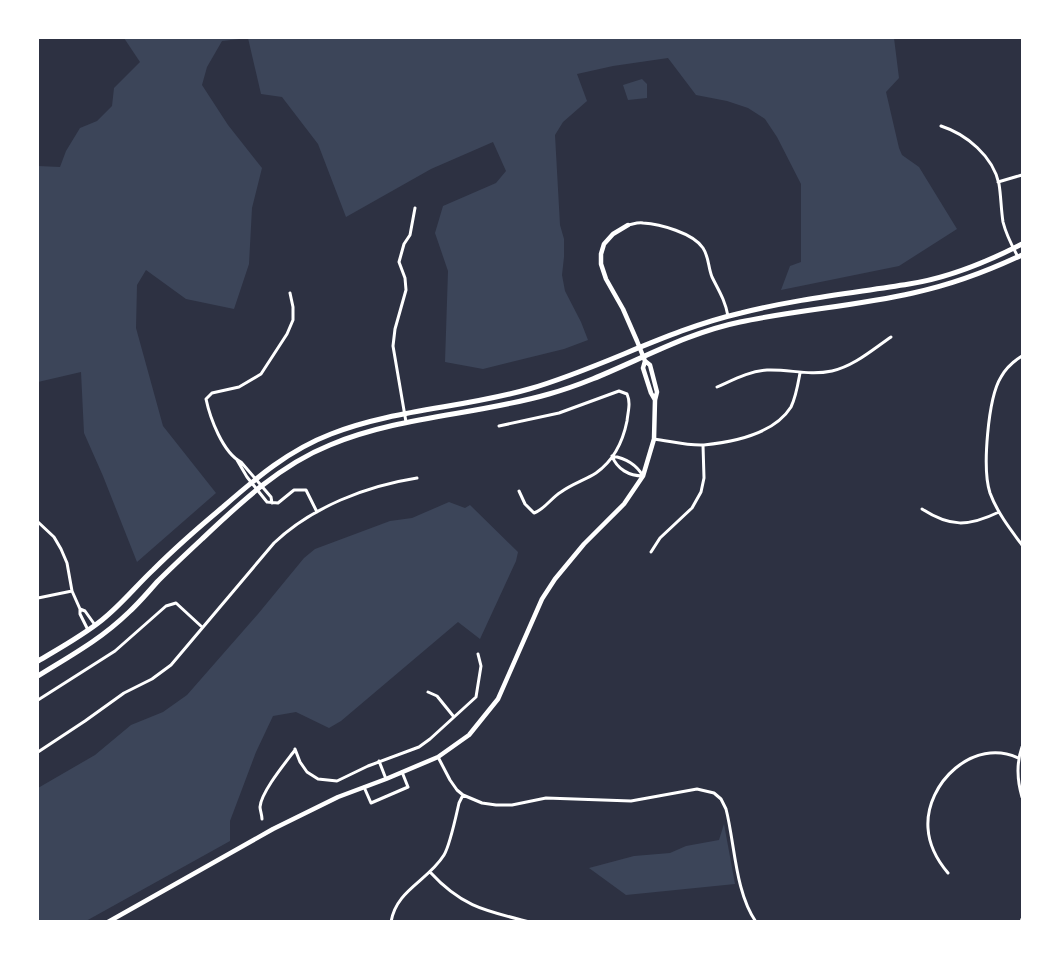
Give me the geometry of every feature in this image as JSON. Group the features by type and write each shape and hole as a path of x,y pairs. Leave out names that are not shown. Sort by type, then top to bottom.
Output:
{"main road":[{"path":"38,661 72,642 114,610 168,556 253,481 280,460 314,441 350,427 404,413 524,391 587,370 668,335 728,316 797,301 910,284 964,269 1022,244"},
{"path":"38,676 75,655 113,626 220,522 261,486 294,463 328,446 364,432 551,394 644,359 690,337 736,322 913,293 968,278 1020,256"}],"street":[{"path":"941,126 957,134 982,152 993,168 998,182 1003,223 1014,248 1020,256"},
{"path":"998,182 1022,175"},
{"path":"406,423 394,346 395,329 406,290 405,278 399,262 404,244 410,235 415,208"},
{"path":"108,922 273,829 338,797 438,757 469,735 498,699 542,599 555,579 584,544 624,504 642,476 654,439 655,400 643,368 644,359 623,309 606,279 601,264 604,244 613,234 628,225 642,222 665,227 690,237 702,246 710,273 723,297 728,316"},
{"path":"290,293 293,320 287,334 261,374 239,387 212,393 206,399 218,433 237,460 241,462 253,481 256,490 267,502 278,503 294,490 306,490 317,512"},
{"path":"717,387 754,372 767,370 800,374 833,371 847,366 891,337"},
{"path":"1022,356 1012,363 1000,377 992,401 986,461 986,477 990,494 999,512 1022,545"},
{"path":"654,439 703,445 746,437 762,431 775,423 790,407 800,374"},
{"path":"499,426 552,415 611,394 623,392 627,394 629,404 625,432 612,456 596,473 560,492 542,510 534,513 525,504 519,491"},
{"path":"651,552 660,538 692,508 700,492 704,478 703,445"},
{"path":"612,456 616,465 633,476 642,476"},
{"path":"612,456 622,458 638,468 642,476"},
{"path":"38,752 124,693 162,673 274,543 288,530 317,512 368,490 393,482 417,478"},
{"path":"253,481 261,486 271,497 272,503"},
{"path":"922,509 943,521 957,524 984,520 999,512"},
{"path":"38,522 54,537 61,548 67,563 72,591 88,630"},
{"path":"38,598 72,591"},
{"path":"38,700 115,651 166,606 176,603 202,627"},
{"path":"80,609 85,611 95,625"},
{"path":"262,818 260,806 263,798 280,769 295,749 300,762 307,772 318,779 328,781 337,780 379,761 419,747 430,739 476,697 481,666 478,654"},
{"path":"428,692 437,696 454,717"},
{"path":"1022,746 1018,758 1017,771 1022,797"},
{"path":"948,873 934,853 928,829 928,812 939,787 956,768 970,759 986,754 1004,753 1018,758"},
{"path":"438,757 450,780 463,795 482,803 512,805 546,798 631,801 697,789 714,793 721,799 726,809 745,900 756,922"},
{"path":"379,761 386,779"},
{"path":"364,788 371,803 408,787 402,772"},
{"path":"391,922 395,907 402,896 430,872 444,855 463,795"},
{"path":"430,872 448,891 468,904 481,910 530,922"}],"shaded area":[{"path":"124,38 248,38 222,41 207,67 202,85 228,125 262,168 252,208 249,264 234,309 186,299 146,270 137,285 136,328 163,426 216,493 137,562 84,433 81,372 38,382 38,166 60,167 66,151 80,128 97,121 112,106 114,88 140,62"},
{"path":"248,38 894,38 899,78 886,92 899,148 902,155 919,167 957,229 899,266 781,290 790,266 801,262 801,184 777,137 765,119 748,108 727,101 696,95 668,58 613,66 577,74 587,101 563,122 555,135 560,225 564,239 562,275 565,291 588,340 564,349 483,369 445,362 448,271 435,233 443,206 496,183 506,171 493,142 431,169 346,217 318,144 282,97 261,94"},
{"path":"642,79 647,84 647,98 628,100 623,85"},
{"path":"449,502 465,508 470,505 518,552 516,561 480,639 458,622 341,721 329,728 296,712 273,716 256,752 230,821 230,841 86,921 38,921 38,788 95,755 131,725 163,712 187,695 304,558 315,549 390,521 412,518"},
{"path":"724,824 735,884 626,895 589,868 634,856 670,853 686,846 719,840"}]}
